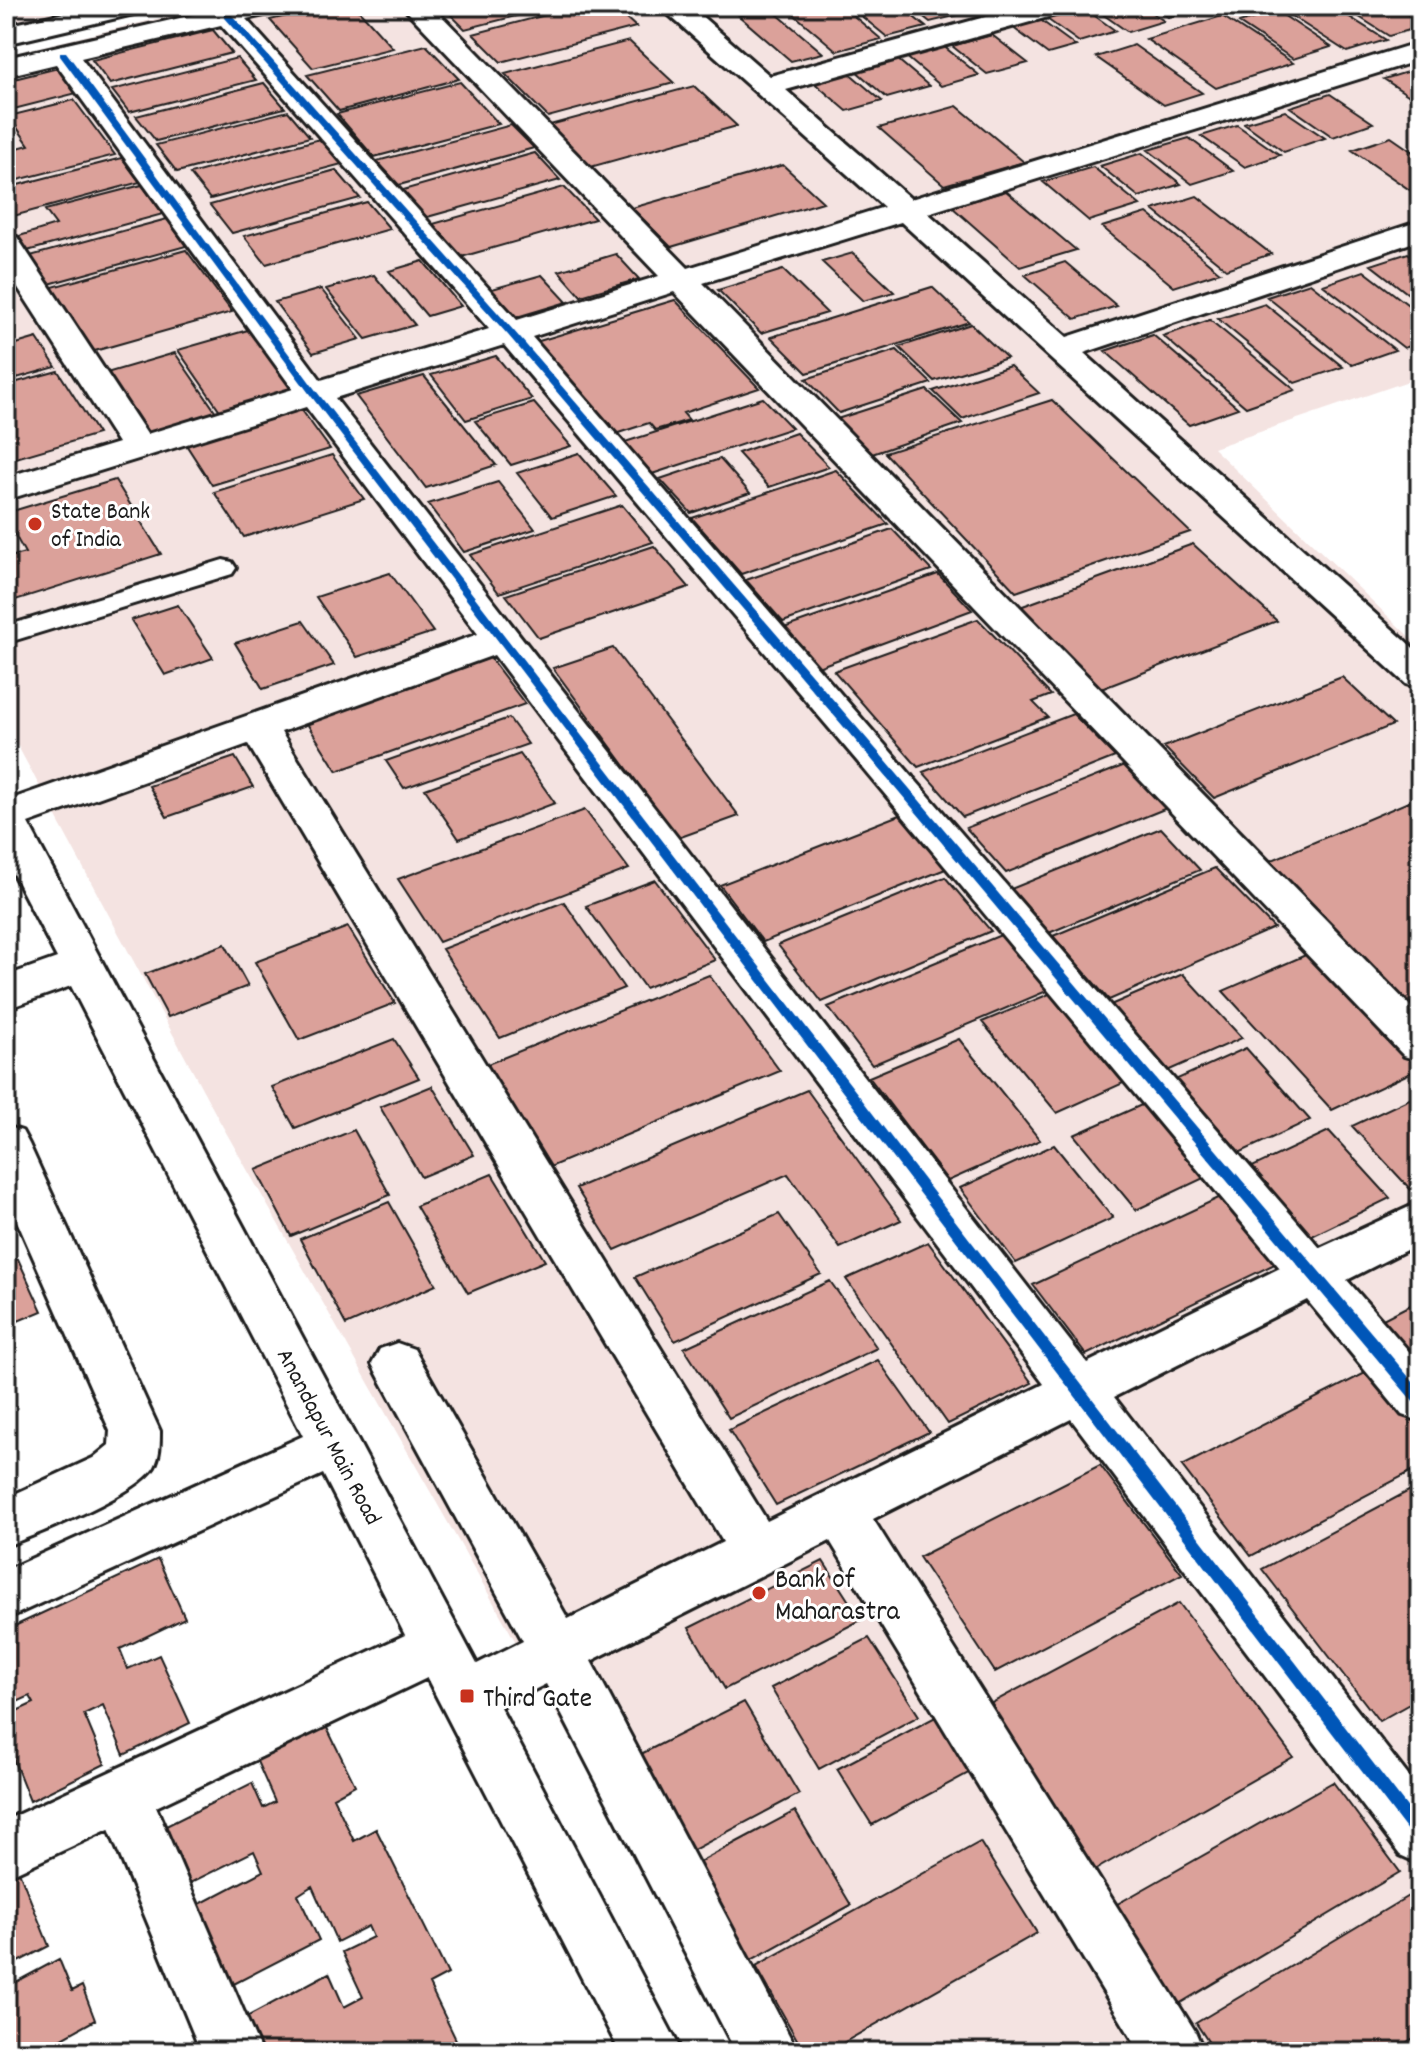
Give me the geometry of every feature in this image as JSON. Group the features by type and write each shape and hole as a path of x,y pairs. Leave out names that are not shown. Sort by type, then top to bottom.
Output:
{"street":[{"path":"6,35 132,6"},
{"path":"6,67 268,6"},
{"path":"416,6 1420,1044"},
{"path":"673,6 907,211 1420,675"},
{"path":"766,86 1056,6"},
{"path":"228,16 511,333 877,758 1311,1275 1420,1400"},
{"path":"6,489 1420,51"},
{"path":"63,54 314,394 1420,1836"},
{"path":"1062,350 1420,230"},
{"path":"6,244 139,448"},
{"path":"6,818 502,639"},
{"path":"257,726 757,1552"},
{"name":"Anandapur Main Road","path":"6,818 652,2052"},
{"path":"6,993 83,965"},
{"path":"6,1144 135,1431 134,1455 111,1474 6,1523"},
{"path":"467,1696 1420,1221"},
{"path":"397,1364 557,1651 768,2052"},
{"path":"6,1595 335,1445"},
{"path":"840,1511 1174,2052"},
{"path":"6,1849 439,1646"},
{"path":"122,1793 231,2052"}],"lane":[{"path":"6,635 223,568"}],"shaded area":[{"path":"6,6 91,6 6,26"},
{"path":"210,6 1407,6 1420,14 1420,377 1213,448 1420,647 1420,2052 749,2052 219,1120 6,724 6,55"}],"building":[{"path":"328,6 355,6 393,48 313,68 270,20"},
{"path":"442,6 506,6 516,16 465,29"},
{"path":"580,6 613,6 636,27 501,62 473,34"},
{"path":"784,6 842,6 881,39 837,51"},
{"path":"849,6 900,6 926,27 887,37"},
{"path":"910,6 959,6 967,13 930,22"},
{"path":"1081,6 1116,31 1079,42 1044,17"},
{"path":"1091,6 1142,6 1164,21 1128,32"},
{"path":"1152,6 1205,6 1168,17"},
{"path":"1276,6 1332,6 1386,40 1347,52"},
{"path":"1342,6 1394,6 1420,22 1420,27 1389,36"},
{"path":"770,8 823,53 791,61 739,16"},
{"path":"1277,11 1331,47 1293,59 1239,23"},
{"path":"1222,16 1293,63 1216,88 1146,39"},
{"path":"1039,19 1076,46 1048,54 1012,27"},
{"path":"213,30 232,53 110,84 92,60"},
{"path":"992,35 1028,63 987,74 952,46"},
{"path":"629,41 674,83 548,117 505,74"},
{"path":"426,45 459,79 339,111 307,75"},
{"path":"942,45 979,75 941,86 904,55"},
{"path":"1134,45 1202,93 1164,105 1096,57"},
{"path":"237,58 256,80 129,112 112,90"},
{"path":"897,59 929,86 887,98 855,70"},
{"path":"58,68 77,93 6,111 6,81"},
{"path":"1420,68 1420,103 1384,79"},
{"path":"847,71 882,101 847,111 812,81"},
{"path":"460,82 499,124 374,157 337,114"},
{"path":"264,83 285,108 156,141 136,116"},
{"path":"694,86 737,126 587,168 546,126"},
{"path":"1330,94 1373,123 1333,137 1290,107"},
{"path":"74,100 115,155 6,183 6,151 29,145 9,116"},
{"path":"957,106 1024,162 944,185 879,128"},
{"path":"288,111 310,137 177,172 156,145"},
{"path":"1285,111 1325,138 1284,152 1244,123"},
{"path":"511,125 534,148 399,185 377,161"},
{"path":"1237,125 1280,155 1245,167 1201,136"},
{"path":"1391,137 1420,157 1420,197 1352,150"},
{"path":"1189,138 1233,171 1192,184 1148,150"},
{"path":"320,139 342,164 210,199 190,174"},
{"path":"535,153 560,180 420,219 396,192"},
{"path":"1142,153 1181,184 1139,197 1100,166"},
{"path":"122,158 140,182 6,218 6,188"},
{"path":"783,165 823,202 671,247 632,208"},
{"path":"1093,167 1140,205 1089,221 1043,182"},
{"path":"336,170 360,198 232,233 210,205"},
{"path":"142,185 163,214 16,254 6,240 56,225 45,210"},
{"path":"564,187 595,219 454,259 426,226"},
{"path":"1006,191 1076,250 1020,267 952,207"},
{"path":"1197,196 1271,254 1226,269 1153,210"},
{"path":"367,202 390,229 266,264 244,236"},
{"path":"1147,213 1220,272 1174,287 1102,227"},
{"path":"167,219 186,246 38,287 19,259"},
{"path":"186,250 232,312 91,352 49,288"},
{"path":"853,253 894,292 863,301 822,262"},
{"path":"1408,253 1420,262 1420,303 1371,265"},
{"path":"616,254 639,279 581,296 559,271"},
{"path":"423,261 461,306 427,316 389,271"},
{"path":"1065,262 1117,306 1075,319 1025,275"},
{"path":"783,270 827,313 761,333 718,290"},
{"path":"1364,271 1420,314 1420,343 1404,348 1323,285"},
{"path":"374,275 415,325 366,339 326,289"},
{"path":"542,275 567,302 510,319 485,291"},
{"path":"1310,283 1395,350 1352,365 1267,297"},
{"path":"932,287 969,322 807,373 771,337"},
{"path":"321,289 360,339 313,353 275,302"},
{"path":"675,300 759,388 683,413 689,420 655,430 649,423 609,436 529,344"},
{"path":"1265,304 1343,367 1295,383 1218,319"},
{"path":"1210,320 1295,390 1246,407 1163,336"},
{"path":"971,324 1007,358 934,381 899,347"},
{"path":"255,328 302,391 223,415 178,350"},
{"path":"1153,335 1238,408 1189,425 1105,351"},
{"path":"37,338 56,367 6,381 6,347"},
{"path":"897,350 931,383 839,413 806,379"},
{"path":"175,353 220,418 146,439 103,374"},
{"path":"496,356 532,399 466,420 431,375"},
{"path":"1010,366 1039,393 962,419 933,391"},
{"path":"58,371 98,434 6,461 6,385"},
{"path":"424,376 496,465 426,488 356,396"},
{"path":"927,390 962,423 872,454 837,419"},
{"path":"763,398 792,428 652,474 625,442"},
{"path":"1052,400 1190,532 1016,592 885,453"},
{"path":"534,403 571,446 511,465 475,421"},
{"path":"301,409 330,449 212,485 185,443"},
{"path":"796,433 829,467 769,487 738,453"},
{"path":"579,453 616,496 552,517 517,473"},
{"path":"332,455 364,499 244,537 214,492"},
{"path":"720,459 750,493 691,513 660,479"},
{"path":"836,470 888,524 741,574 692,518"},
{"path":"115,480 161,554 6,603 6,558 25,553 6,519 6,513"},
{"path":"498,482 535,529 464,552 428,504"},
{"path":"622,505 653,542 499,593 470,555"},
{"path":"892,529 931,570 783,622 746,580"},
{"path":"1193,544 1277,621 1101,689 1020,607"},
{"path":"654,546 689,587 539,638 506,595"},
{"path":"390,573 433,632 357,657 316,597"},
{"path":"938,574 972,610 815,668 781,629"},
{"path":"178,605 213,658 165,675 131,620"},
{"path":"978,619 1051,695 1033,702 1048,717 918,767 834,671"},
{"path":"303,621 334,665 263,689 235,643"},
{"path":"613,648 739,816 678,838 553,668"},
{"path":"490,658 525,704 337,771 306,722"},
{"path":"1342,677 1393,725 1214,798 1164,747"},
{"path":"1073,714 1115,757 963,817 923,772"},
{"path":"509,718 528,744 404,788 386,761"},
{"path":"520,754 555,803 459,839 425,789"},
{"path":"235,757 253,787 167,817 149,786"},
{"path":"1143,758 1184,801 1006,873 966,828"},
{"path":"1420,797 1420,1020 1265,863"},
{"path":"585,810 629,869 439,942 398,879"},
{"path":"912,810 958,864 763,942 720,885"},
{"path":"1161,828 1200,870 1044,935 1006,891"},
{"path":"1215,868 1274,928 1109,1000 1053,936"},
{"path":"945,877 991,931 822,1002 778,945"},
{"path":"655,880 715,960 645,988 586,906"},
{"path":"564,902 624,988 500,1038 442,949"},
{"path":"348,927 395,1003 299,1040 255,962"},
{"path":"1008,932 1056,987 872,1065 828,1007"},
{"path":"225,944 248,986 168,1017 145,974"},
{"path":"1308,954 1419,1069 1332,1110 1223,991"},
{"path":"1183,974 1242,1038 1165,1072 1108,1006"},
{"path":"709,975 780,1071 550,1167 485,1065"},
{"path":"1054,992 1130,1080 1057,1113 982,1022"},
{"path":"394,1039 419,1078 295,1128 272,1087"},
{"path":"959,1039 1040,1140 948,1181 869,1077"},
{"path":"1246,1048 1310,1120 1239,1153 1175,1080"},
{"path":"432,1086 474,1155 421,1177 380,1107"},
{"path":"807,1090 901,1220 840,1248 788,1174 615,1250 576,1188"},
{"path":"1420,1094 1420,1187 1412,1191 1352,1126"},
{"path":"1146,1103 1208,1176 1136,1210 1074,1135"},
{"path":"354,1130 390,1195 291,1236 256,1170"},
{"path":"1329,1131 1390,1198 1310,1237 1250,1168"},
{"path":"1054,1145 1113,1218 1016,1263 960,1188"},
{"path":"492,1174 545,1261 468,1293 416,1206"},
{"path":"1225,1195 1281,1261 1086,1355 1033,1285"},
{"path":"389,1202 436,1285 346,1325 300,1239"},
{"path":"779,1214 821,1274 675,1341 635,1277"},
{"path":"928,1242 1032,1383 948,1424 846,1279"},
{"path":"18,1259 42,1311 6,1326 6,1263"},
{"path":"830,1281 877,1348 729,1418 684,1348"},
{"path":"1420,1300 1420,1385 1369,1326"},
{"path":"878,1360 929,1432 776,1505 729,1430"},
{"path":"1379,1366 1420,1413 1420,1467 1251,1556 1182,1466"},
{"path":"1100,1465 1182,1574 995,1672 919,1557"},
{"path":"1420,1485 1420,1698 1379,1721 1262,1569"},
{"path":"158,1559 185,1618 120,1649 128,1669 159,1655 190,1723 124,1755 103,1705 84,1714 105,1764 30,1801 6,1741 6,1716 34,1703 30,1696 6,1707 6,1630"},
{"path":"823,1561 861,1620 725,1689 689,1628"},
{"path":"1179,1603 1293,1757 1095,1870 986,1706"},
{"path":"869,1638 919,1716 819,1769 771,1688"},
{"path":"744,1702 799,1794 686,1854 633,1758"},
{"path":"943,1713 978,1768 872,1825 837,1769"},
{"path":"324,1722 355,1785 333,1797 354,1841 376,1829 448,1974 429,1984 462,2052 255,2052 241,2020 329,1973 344,2007 363,1997 342,1952 373,1937 368,1926 337,1942 312,1886 298,1895 319,1940 228,1987 194,1907 263,1871 254,1851 184,1886 160,1829 252,1783 263,1808 275,1802 255,1757"},
{"path":"1333,1782 1400,1872 1177,2005 1112,1907"},
{"path":"795,1811 851,1905 746,1963 692,1866"},
{"path":"980,1842 1037,1933 827,2052 804,2052 756,1966"},
{"path":"14,1859 49,1946 10,1966 16,1982 59,1959 72,1991 82,1986 95,2020 37,2052 6,2052 6,1863"},
{"path":"1410,1895 1420,1909 1420,2034 1391,2052 1215,2052 1196,2023"}],"cycle path":[{"path":"228,16 511,333 877,758 1420,1400"},
{"path":"63,54 314,394 1420,1836"}],"place":[{"name":"State Bank of India","path":"35,524"},
{"name":"Bank of Maharastra","path":"759,1593"},
{"name":"Third Gate","path":"467,1696"}]}
